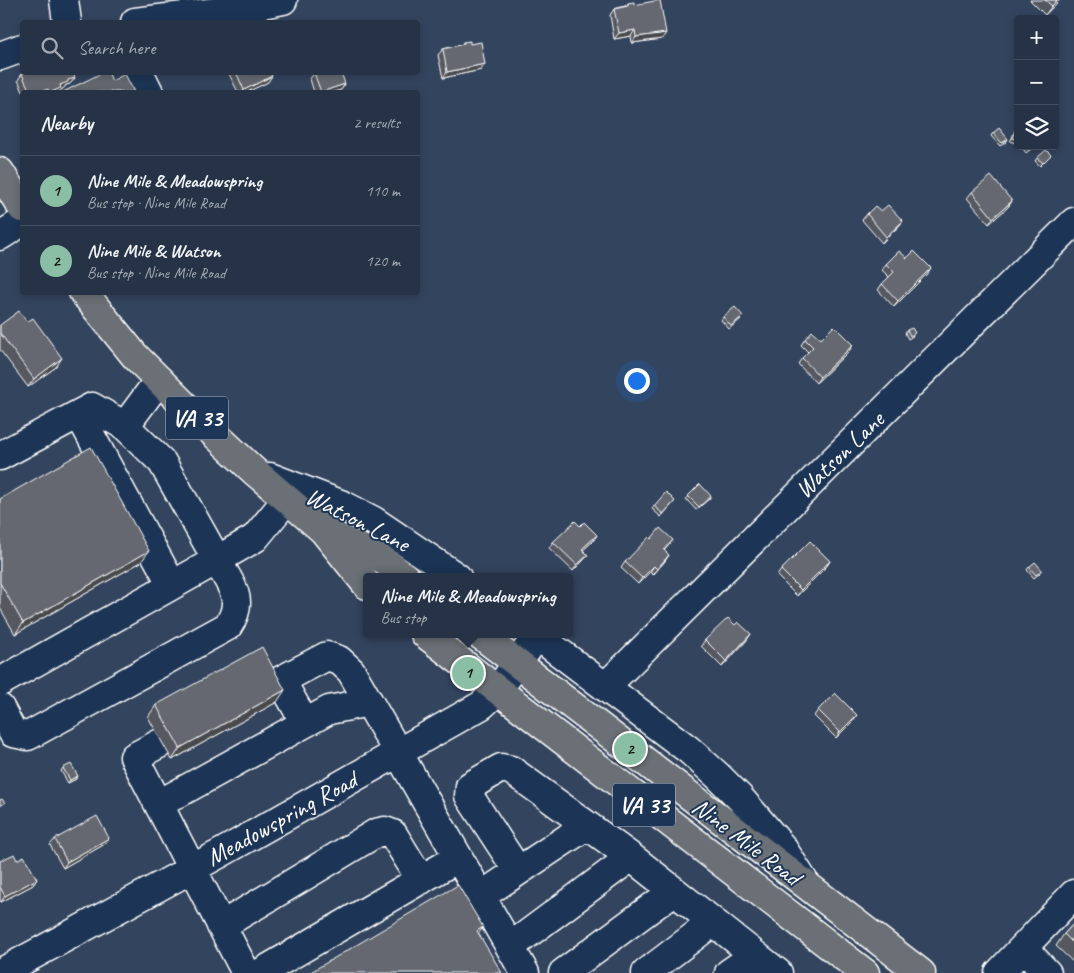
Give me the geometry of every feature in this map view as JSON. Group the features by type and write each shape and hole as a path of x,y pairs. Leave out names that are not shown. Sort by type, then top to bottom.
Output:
{"main road":[{"path":"10,177 20,203"},
{"name":"VA 33","path":"84,295 135,356 254,471 323,530 363,580"},
{"name":"VA 33","path":"323,530 379,556 400,573"},
{"name":"Nine Mile Road","path":"430,638 865,973"},
{"name":"Nine Mile Road","path":"484,638 921,973"}],"street":[{"path":"64,0 67,20"},
{"path":"151,20 224,11 284,0"},
{"path":"0,56 20,49"},
{"path":"140,75 148,90"},
{"name":"Watson Lane","path":"605,687 1074,222"},
{"path":"0,236 20,223"},
{"path":"125,426 159,380"},
{"path":"0,456 92,407 125,426 162,462 237,599 236,614 228,626 28,736 13,733 0,708"},
{"path":"78,414 172,585"},
{"name":"Watson Lane","path":"254,471 343,505 374,521 451,573"},
{"path":"0,682 255,538 286,499"},
{"name":"Meadowspring Road","path":"0,973 192,869 482,705 497,691 534,638"},
{"path":"540,638 688,750 740,798 782,847 807,886"},
{"path":"246,973 134,757 327,656 339,660 351,671 525,973"},
{"path":"280,680 305,723"},
{"path":"159,804 328,710 369,702"},
{"path":"518,870 469,796 470,786 501,768 512,770 586,826 631,857 778,973"},
{"path":"480,896 586,826"},
{"path":"221,926 376,833 385,831 393,834 421,880"},
{"path":"510,947 631,857"},
{"path":"260,973 458,858"},
{"path":"563,973 674,891"},
{"path":"999,973 1074,894"},
{"path":"646,973 713,922"},
{"path":"1023,948 1047,973"},
{"path":"730,973 755,954"}],"building":[{"path":"660,0 666,33 636,37 635,30 619,33 614,9 628,6 628,3 634,2 634,5"},
{"path":"1045,0 1057,0 1052,6"},
{"path":"470,41 470,44 481,42 485,64 447,72 443,49"},
{"path":"22,75 74,75 75,78 60,85 61,88 56,90 29,90"},
{"path":"98,75 109,75 112,81 126,75 133,90 67,90"},
{"path":"237,75 272,75 272,76 244,90"},
{"path":"315,75 342,75 345,84 327,90 320,90"},
{"path":"999,128 1008,139 1002,143 993,133"},
{"path":"1046,150 1051,155 1043,163 1037,158"},
{"path":"991,176 1012,201 993,218 972,192"},
{"path":"888,205 903,221 886,237 867,214 875,206 881,211"},
{"path":"899,251 907,258 914,251 931,268 898,301 882,284 894,272 886,264"},
{"path":"735,307 743,316 731,326 723,317"},
{"path":"19,311 27,322 33,318 62,358 34,379 0,333 0,325"},
{"path":"834,326 853,345 820,377 802,358 813,347 805,339 812,331 821,339"},
{"path":"912,328 915,333 910,336 907,330"},
{"path":"91,447 149,551 23,623 0,583 0,499"},
{"path":"700,484 711,496 699,507 688,496"},
{"path":"666,492 675,501 663,514 654,506"},
{"path":"575,521 580,526 584,522 597,535 582,549 588,555 577,565 553,542"},
{"path":"660,528 673,540 664,550 669,555 657,569 654,566 642,578 625,562 649,537 651,539"},
{"path":"810,541 830,561 801,590 781,570"},
{"path":"1035,562 1042,570 1036,575 1029,567"},
{"path":"728,618 735,625 738,622 751,634 726,661 705,640"},
{"path":"262,647 285,690 180,748 156,705"},
{"path":"835,693 857,715 840,732 818,710"},
{"path":"71,764 78,776 70,780 63,768"},
{"path":"2,799 5,803 0,806 0,800"},
{"path":"97,816 109,838 67,862 55,839"},
{"path":"14,854 17,860 24,856 37,879 5,896 0,887 0,861"},
{"path":"458,885 483,927 477,931 502,973 309,973"},
{"path":"1074,923 1074,944 1064,934"}],"place":[{"name":"Nine Mile & Meadowspring","path":"468,673"},
{"name":"Nine Mile & Watson","path":"630,749"}]}
